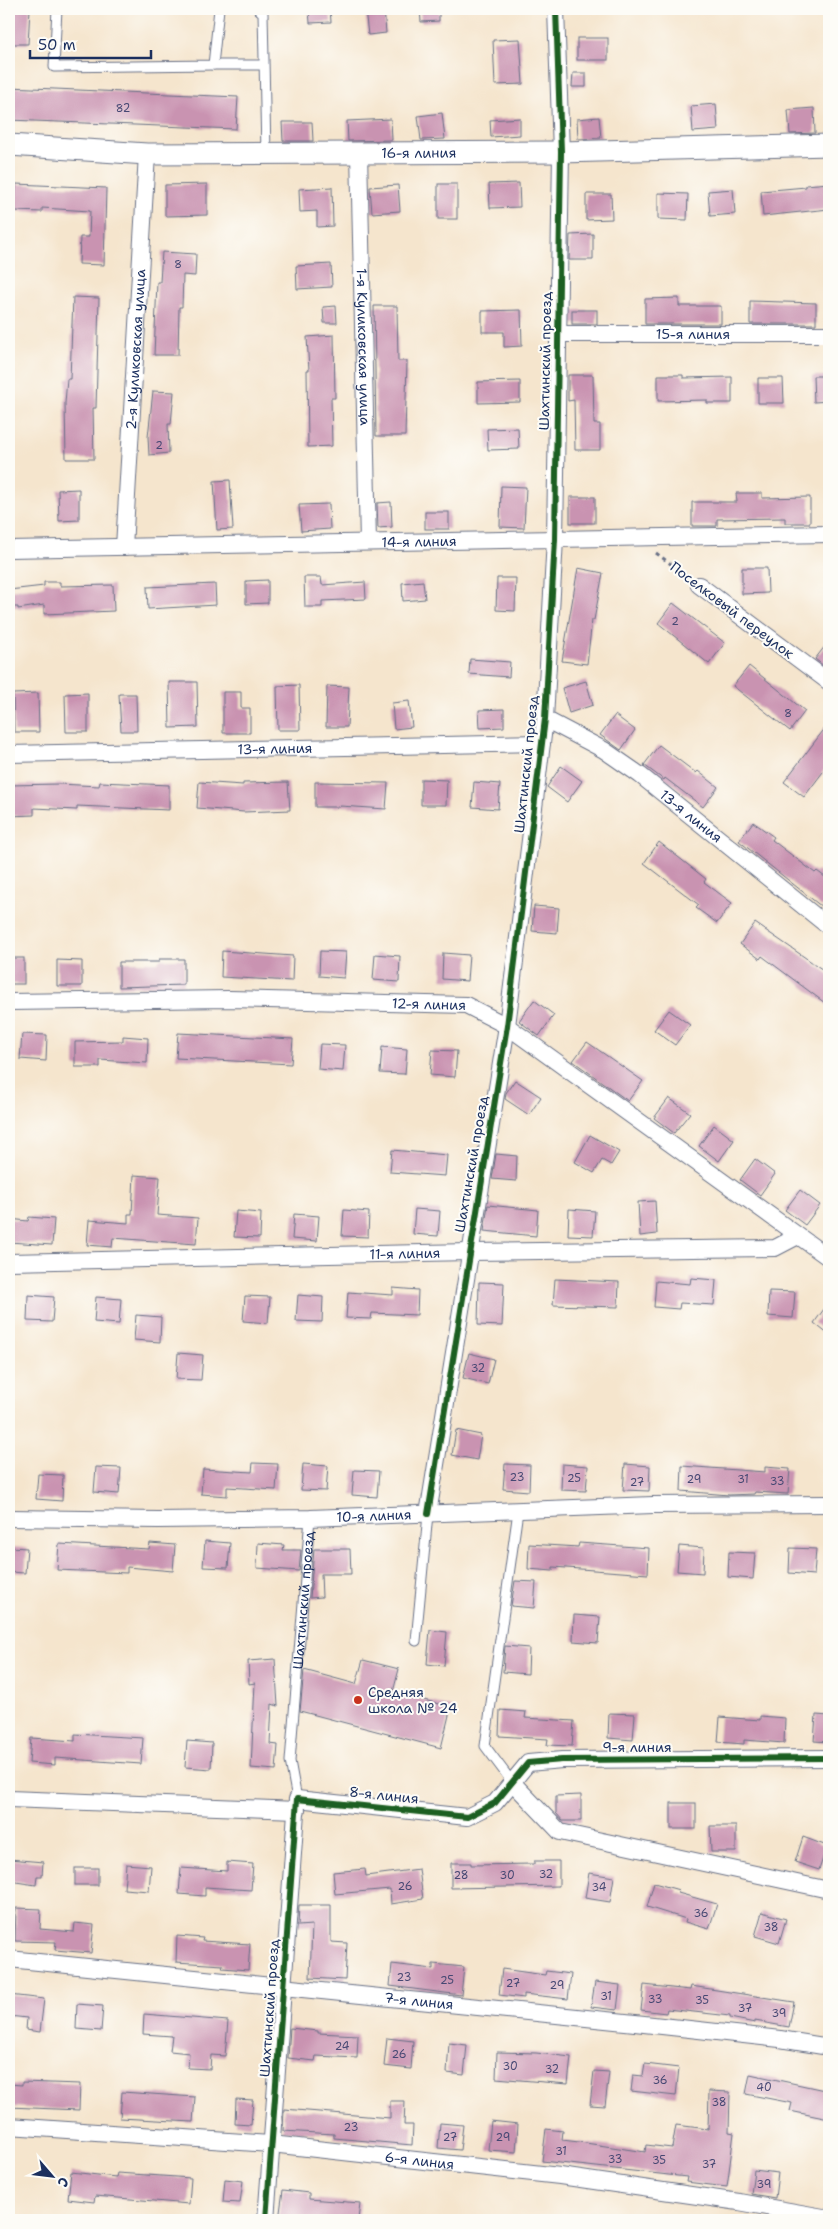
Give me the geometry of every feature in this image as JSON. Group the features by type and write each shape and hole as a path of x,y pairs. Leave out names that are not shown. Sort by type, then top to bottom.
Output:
{"street":[{"name":"Шахтинский проезд","path":"428,1514 507,1026 545,719 555,539 560,152 556,9"},
{"name":"16-я линия","path":"9,145 147,154 560,152 829,145"},
{"name":"1-я Куликовская улица","path":"359,152 368,542"},
{"name":"2-я Куликовская улица","path":"124,547 147,154"},
{"name":"15-я линия","path":"557,334 829,334"},
{"name":"14-я линия","path":"9,549 829,534"},
{"name":"Поселковый переулок","path":"699,585 829,682"},
{"name":"13-я линия","path":"545,719 604,750 640,775 829,927"},
{"name":"13-я линия","path":"9,754 542,743"},
{"name":"12-я линия","path":"9,1002 229,999 466,1005 507,1026 829,1258"},
{"name":"11-я линия","path":"9,1262 469,1252 775,1248 798,1236"},
{"name":"10-я линия","path":"9,1518 158,1520 310,1518 653,1505 829,1504"},
{"name":"9-я линия","path":"467,1816 495,1803 528,1763 562,1760 829,1758"},
{"path":"512,1782 560,1832 829,1890"},
{"name":"8-я линия","path":"9,1799 297,1804 467,1816"},
{"name":"Шахтинский проезд","path":"266,2220 297,1804"},
{"name":"7-я линия","path":"9,1959 635,2023 780,2039 829,2047"},
{"name":"6-я линия","path":"9,2126 271,2144 570,2177 739,2202 829,2218"}],"lane":[{"path":"57,9 54,66 263,65"},
{"path":"213,65 219,9"},
{"path":"258,9 263,13 266,153"},
{"path":"512,1782 485,1746 518,1511"},
{"path":"416,1641 428,1514"},
{"name":"Шахтинский проезд","path":"297,1804 290,1761 310,1518"}],"building":[{"path":"9,9 30,9 28,44 9,44"},
{"path":"309,9 330,9 331,22 310,23"},
{"path":"365,9 384,9 386,33 368,35"},
{"path":"420,9 439,9 439,21 421,22"},
{"path":"577,38 608,38 608,60 577,60"},
{"path":"520,39 523,84 495,85 493,40"},
{"path":"573,73 586,73 586,87 572,87"},
{"path":"9,87 238,97 236,129 9,120"},
{"path":"716,104 718,130 693,132 691,106"},
{"path":"814,108 815,133 790,134 788,110"},
{"path":"442,113 445,139 421,140 418,116"},
{"path":"599,117 601,138 578,139 577,119"},
{"path":"520,118 520,135 491,137 490,120"},
{"path":"391,119 392,140 348,141 347,121"},
{"path":"282,122 312,122 313,141 283,141"},
{"path":"519,183 520,207 490,208 489,184"},
{"path":"829,183 829,209 763,216 761,191"},
{"path":"16,184 106,188 104,265 79,264 80,237 89,237 90,211 42,208 42,212 15,211"},
{"path":"207,184 207,215 165,216 165,185"},
{"path":"438,184 457,184 457,219 438,219"},
{"path":"398,185 400,211 372,213 370,187"},
{"path":"332,187 333,226 317,227 317,211 300,212 299,189"},
{"path":"733,189 735,214 710,216 708,191"},
{"path":"658,193 688,194 687,220 658,219"},
{"path":"586,194 611,194 612,219 586,220"},
{"path":"593,234 593,260 569,260 570,235"},
{"path":"162,252 196,254 195,276 183,275 182,307 179,307 178,355 154,355 157,282 160,282"},
{"path":"331,264 332,287 297,289 296,266"},
{"path":"73,297 99,298 96,408 93,408 94,459 66,459 65,403 67,379 70,379"},
{"path":"679,298 679,306 721,306 721,324 645,324 645,299"},
{"path":"750,301 816,303 816,324 750,324"},
{"path":"336,306 337,323 324,323 323,307"},
{"path":"374,306 397,306 398,361 407,361 405,436 376,436"},
{"path":"521,310 522,346 504,347 504,332 482,332 482,311"},
{"path":"572,310 597,310 597,324 572,324"},
{"path":"334,335 335,398 331,398 332,446 308,447 307,370 309,370 307,337"},
{"path":"568,375 593,375 594,424 600,424 600,450 575,450 574,400 568,401"},
{"path":"658,375 683,375 683,378 732,377 732,403 707,403 707,400 658,401"},
{"path":"813,376 829,376 829,401 814,402"},
{"path":"758,378 783,378 784,403 758,403"},
{"path":"520,381 520,402 478,403 478,382"},
{"path":"153,391 174,392 171,424 168,424 169,453 149,455 148,437"},
{"path":"518,428 519,449 488,450 487,429"},
{"path":"230,480 233,529 217,530 214,481"},
{"path":"501,486 526,487 524,528 500,527"},
{"path":"79,489 79,520 59,521 58,490"},
{"path":"736,493 762,493 762,498 810,497 810,523 785,523 785,518 717,519 717,526 692,526 692,502 737,502"},
{"path":"570,497 595,497 595,523 570,523"},
{"path":"391,502 392,527 378,528 377,503"},
{"path":"329,504 330,529 301,531 299,505"},
{"path":"425,512 449,512 449,529 425,529"},
{"path":"578,568 603,573 594,620 592,620 587,664 562,661"},
{"path":"742,568 767,568 768,593 742,594"},
{"path":"304,577 321,577 322,585 365,582 366,599 322,601 322,607 305,607"},
{"path":"497,578 516,578 515,611 496,610"},
{"path":"268,580 268,603 246,604 246,581"},
{"path":"423,581 425,599 403,601 402,583"},
{"path":"44,582 60,582 60,586 113,585 114,611 44,614 44,605 18,609 18,607 9,607 9,590 44,586"},
{"path":"215,584 216,605 148,609 147,587"},
{"path":"673,603 725,643 709,664 658,623"},
{"path":"829,641 829,670 815,659"},
{"path":"470,659 510,662 509,677 469,674"},
{"path":"749,666 805,711 790,731 733,686"},
{"path":"586,681 593,705 569,713 562,688"},
{"path":"169,682 197,682 198,727 170,728"},
{"path":"299,685 300,730 278,730 277,686"},
{"path":"327,686 349,687 347,727 326,727"},
{"path":"223,692 241,692 241,708 250,708 250,733 223,733"},
{"path":"38,693 39,732 14,732 13,694"},
{"path":"88,693 88,732 66,732 65,694"},
{"path":"119,694 136,694 137,731 121,731"},
{"path":"409,701 412,727 394,729 392,703"},
{"path":"504,709 504,727 480,728 479,710"},
{"path":"615,715 635,730 621,750 600,735"},
{"path":"829,723 829,764 804,797 784,782"},
{"path":"659,745 718,787 703,807 665,778 664,780 644,765"},
{"path":"561,766 582,781 567,802 547,787"},
{"path":"421,779 447,780 446,805 421,805"},
{"path":"100,782 169,785 169,810 77,806 77,810 34,808 34,815 9,816 9,785 59,784 99,786"},
{"path":"199,782 243,785 243,783 288,782 290,810 244,812 197,808"},
{"path":"315,782 388,783 386,809 340,806 315,807"},
{"path":"474,782 500,784 498,809 472,807"},
{"path":"753,822 774,837 772,840 815,873 817,871 829,880 829,897 822,907 739,841"},
{"path":"659,842 706,879 704,882 732,903 717,923 696,908 699,905 644,863"},
{"path":"534,906 559,908 557,933 532,931"},
{"path":"755,923 829,974 829,1006 762,956 760,959 740,944"},
{"path":"222,951 293,956 292,981 221,977"},
{"path":"320,951 346,952 344,978 319,976"},
{"path":"443,953 469,955 467,981 442,979"},
{"path":"375,954 400,956 399,982 373,980"},
{"path":"9,958 24,958 24,984 9,984"},
{"path":"159,959 184,959 184,985 119,987 119,962 159,962"},
{"path":"57,960 82,961 82,986 57,986"},
{"path":"534,1000 554,1015 539,1036 519,1021"},
{"path":"669,1010 690,1025 675,1045 654,1030"},
{"path":"178,1033 293,1039 291,1064 176,1058"},
{"path":"22,1034 47,1035 46,1061 20,1059"},
{"path":"123,1036 148,1038 147,1063 100,1060 100,1067 75,1067 75,1042 123,1041"},
{"path":"587,1042 643,1081 628,1101 573,1061"},
{"path":"320,1044 345,1045 343,1071 318,1069"},
{"path":"382,1047 407,1049 405,1074 380,1073"},
{"path":"432,1050 457,1051 455,1077 430,1075"},
{"path":"515,1080 541,1097 529,1115 505,1099 506,1093"},
{"path":"669,1098 690,1113 674,1133 654,1118"},
{"path":"714,1125 734,1140 719,1161 699,1146"},
{"path":"590,1135 619,1152 611,1165 602,1160 594,1173 575,1162"},
{"path":"392,1150 447,1155 445,1176 390,1172"},
{"path":"496,1154 517,1156 516,1181 492,1179"},
{"path":"755,1159 775,1174 760,1195 740,1180"},
{"path":"134,1175 160,1177 157,1215 198,1218 196,1244 113,1238 112,1247 87,1245 89,1220 128,1223 128,1214 132,1214"},
{"path":"800,1190 820,1205 805,1225 785,1210"},
{"path":"655,1201 657,1234 640,1236 638,1202"},
{"path":"488,1205 538,1210 536,1236 484,1231"},
{"path":"415,1209 440,1211 438,1236 413,1234"},
{"path":"569,1209 595,1211 593,1236 568,1235"},
{"path":"344,1210 369,1212 368,1237 342,1236"},
{"path":"236,1211 261,1213 260,1238 234,1237"},
{"path":"294,1214 319,1216 317,1241 292,1239"},
{"path":"29,1217 54,1219 52,1245 9,1242 9,1219 28,1221"},
{"path":"691,1278 716,1280 714,1305 680,1303 679,1309 654,1307 656,1281 690,1284"},
{"path":"555,1279 619,1282 618,1307 553,1305"},
{"path":"479,1282 504,1283 502,1326 478,1325"},
{"path":"393,1288 418,1290 417,1315 372,1313 371,1319 346,1318 348,1292 393,1295"},
{"path":"769,1291 795,1292 793,1318 768,1316"},
{"path":"28,1295 54,1297 52,1322 27,1321"},
{"path":"298,1295 323,1297 322,1322 296,1321"},
{"path":"245,1296 270,1297 268,1323 243,1321"},
{"path":"96,1297 121,1299 119,1324 94,1322"},
{"path":"829,1302 829,1335 814,1323"},
{"path":"136,1315 161,1317 160,1342 134,1340"},
{"path":"178,1353 203,1355 201,1380 176,1379"},
{"path":"469,1353 494,1359 488,1384 463,1378"},
{"path":"456,1430 481,1435 477,1460 452,1455"},
{"path":"253,1463 278,1464 276,1490 227,1487 227,1496 201,1494 203,1469 252,1472"},
{"path":"303,1464 328,1466 326,1491 301,1490"},
{"path":"505,1464 530,1465 529,1491 503,1489"},
{"path":"562,1464 588,1466 586,1491 561,1490"},
{"path":"625,1464 650,1466 649,1491 623,1490"},
{"path":"682,1466 765,1472 765,1467 790,1469 788,1494 755,1492 754,1494 729,1495 681,1491"},
{"path":"96,1467 121,1468 119,1494 94,1492"},
{"path":"354,1470 379,1471 377,1497 352,1495"},
{"path":"38,1474 63,1475 62,1501 36,1499"},
{"path":"205,1541 230,1543 228,1568 203,1567"},
{"path":"150,1543 175,1545 173,1571 127,1567 127,1573 57,1570 59,1544 149,1549"},
{"path":"258,1543 284,1545 283,1550 301,1550 299,1571 257,1568"},
{"path":"579,1543 649,1548 648,1574 553,1567 553,1571 528,1569 529,1544 578,1547"},
{"path":"679,1546 704,1548 703,1573 677,1571"},
{"path":"9,1547 27,1548 25,1573 9,1572"},
{"path":"790,1548 816,1549 814,1575 789,1573"},
{"path":"314,1549 350,1549 351,1574 321,1574 322,1597 310,1598"},
{"path":"729,1552 755,1553 753,1579 728,1577"},
{"path":"515,1581 536,1582 534,1608 511,1606"},
{"path":"574,1615 600,1617 598,1643 573,1641"},
{"path":"430,1630 447,1632 444,1666 427,1664"},
{"path":"505,1646 529,1648 528,1674 503,1672"},
{"path":"275,1659 278,1706 272,1704 270,1744 278,1745 276,1770 251,1768 255,1683 249,1684 248,1661"},
{"name":"Средняя школа № 24","path":"363,1660 399,1669 393,1692 451,1707 441,1748 300,1711 304,1670 356,1684"},
{"path":"500,1710 526,1712 525,1718 574,1721 572,1746 547,1745 548,1739 499,1736"},
{"path":"609,1713 635,1714 633,1740 608,1738"},
{"path":"816,1715 829,1716 829,1742 814,1741"},
{"path":"760,1716 785,1718 784,1743 744,1740 744,1744 718,1742 720,1717 760,1720"},
{"path":"75,1734 143,1738 141,1764 55,1758 55,1765 29,1763 31,1738 75,1741"},
{"path":"187,1741 212,1743 211,1769 185,1767"},
{"path":"581,1795 581,1821 563,1821 556,1813 556,1796"},
{"path":"671,1803 696,1803 696,1829 671,1829"},
{"path":"710,1826 736,1826 736,1852 711,1852"},
{"path":"803,1837 827,1846 819,1870 795,1862"},
{"path":"9,1859 43,1862 42,1876 37,1876 36,1885 9,1881"},
{"path":"534,1861 559,1861 559,1886 451,1888 451,1863 471,1863 471,1865 534,1864"},
{"path":"227,1862 253,1864 251,1890 205,1887 205,1896 179,1894 181,1868 227,1871"},
{"path":"126,1864 151,1866 149,1891 124,1889"},
{"path":"75,1868 98,1868 98,1885 75,1885"},
{"path":"365,1869 366,1876 419,1869 423,1899 391,1904 390,1889 335,1894 333,1872"},
{"path":"589,1873 614,1877 610,1902 585,1898"},
{"path":"654,1883 679,1890 678,1893 717,1904 709,1929 685,1922 686,1919 647,1907"},
{"path":"299,1905 331,1905 331,1942 347,1943 345,1980 310,1978 312,1925 298,1926"},
{"path":"16,1908 41,1909 40,1929 74,1932 75,1923 94,1925 91,1953 55,1950 56,1942 15,1941"},
{"path":"762,1912 786,1919 779,1943 755,1936"},
{"path":"177,1936 203,1938 202,1941 250,1944 248,1970 222,1968 223,1965 176,1962"},
{"path":"392,1964 433,1969 433,1964 464,1967 461,1995 390,1986"},
{"path":"502,1969 545,1975 546,1971 571,1974 568,1999 524,1994 524,1998 499,1995"},
{"path":"595,1982 620,1985 617,2010 591,2007"},
{"path":"644,1985 690,1990 691,1986 794,2002 789,2027 755,2021 755,2023 730,2018 730,2016 667,2009 666,2013 641,2010"},
{"path":"9,1995 44,1999 40,2032 26,2030 27,2018 9,2016"},
{"path":"77,2004 103,2006 101,2031 76,2029"},
{"path":"144,2014 228,2021 225,2056 211,2055 210,2069 188,2068 189,2053 170,2051 172,2036 143,2034"},
{"path":"290,2028 318,2031 318,2033 358,2035 357,2058 316,2056 315,2061 288,2058"},
{"path":"387,2038 413,2041 411,2069 384,2066"},
{"path":"449,2043 467,2045 464,2075 447,2073"},
{"path":"497,2052 536,2053 571,2057 568,2084 496,2078"},
{"path":"645,2064 679,2068 676,2096 631,2091 633,2075 643,2076"},
{"path":"594,2071 609,2072 605,2106 590,2105"},
{"path":"750,2074 829,2091 829,2119 790,2111 792,2103 746,2094"},
{"path":"22,2082 80,2084 79,2110 9,2107 9,2084 22,2085"},
{"path":"709,2091 730,2092 729,2132 734,2133 727,2187 686,2182 687,2177 542,2161 546,2129 563,2131 562,2140 645,2152 646,2145 672,2148 676,2125 708,2129"},
{"path":"122,2092 195,2097 193,2122 120,2118"},
{"path":"236,2099 253,2100 251,2125 235,2124"},
{"path":"390,2101 405,2101 404,2125 413,2125 412,2145 334,2138 334,2134 283,2131 284,2109 390,2118"},
{"path":"491,2121 518,2124 516,2152 488,2150"},
{"path":"440,2123 463,2125 460,2150 438,2148"},
{"path":"754,2170 778,2173 775,2198 751,2194"},
{"path":"71,2172 116,2177 117,2173 191,2178 189,2204 95,2196 94,2202 68,2199"},
{"path":"225,2179 243,2181 240,2203 223,2202"},
{"path":"283,2190 309,2193 309,2199 360,2203 358,2220 279,2220"}],"cycle path":[{"path":"428,1514 507,1026 545,719 555,539 561,152 556,9"},
{"path":"266,2220 297,1799 467,1817 495,1803 528,1763 562,1760 829,1758"}],"place":[{"name":"Средняя школа № 24","path":"358,1700"}]}
